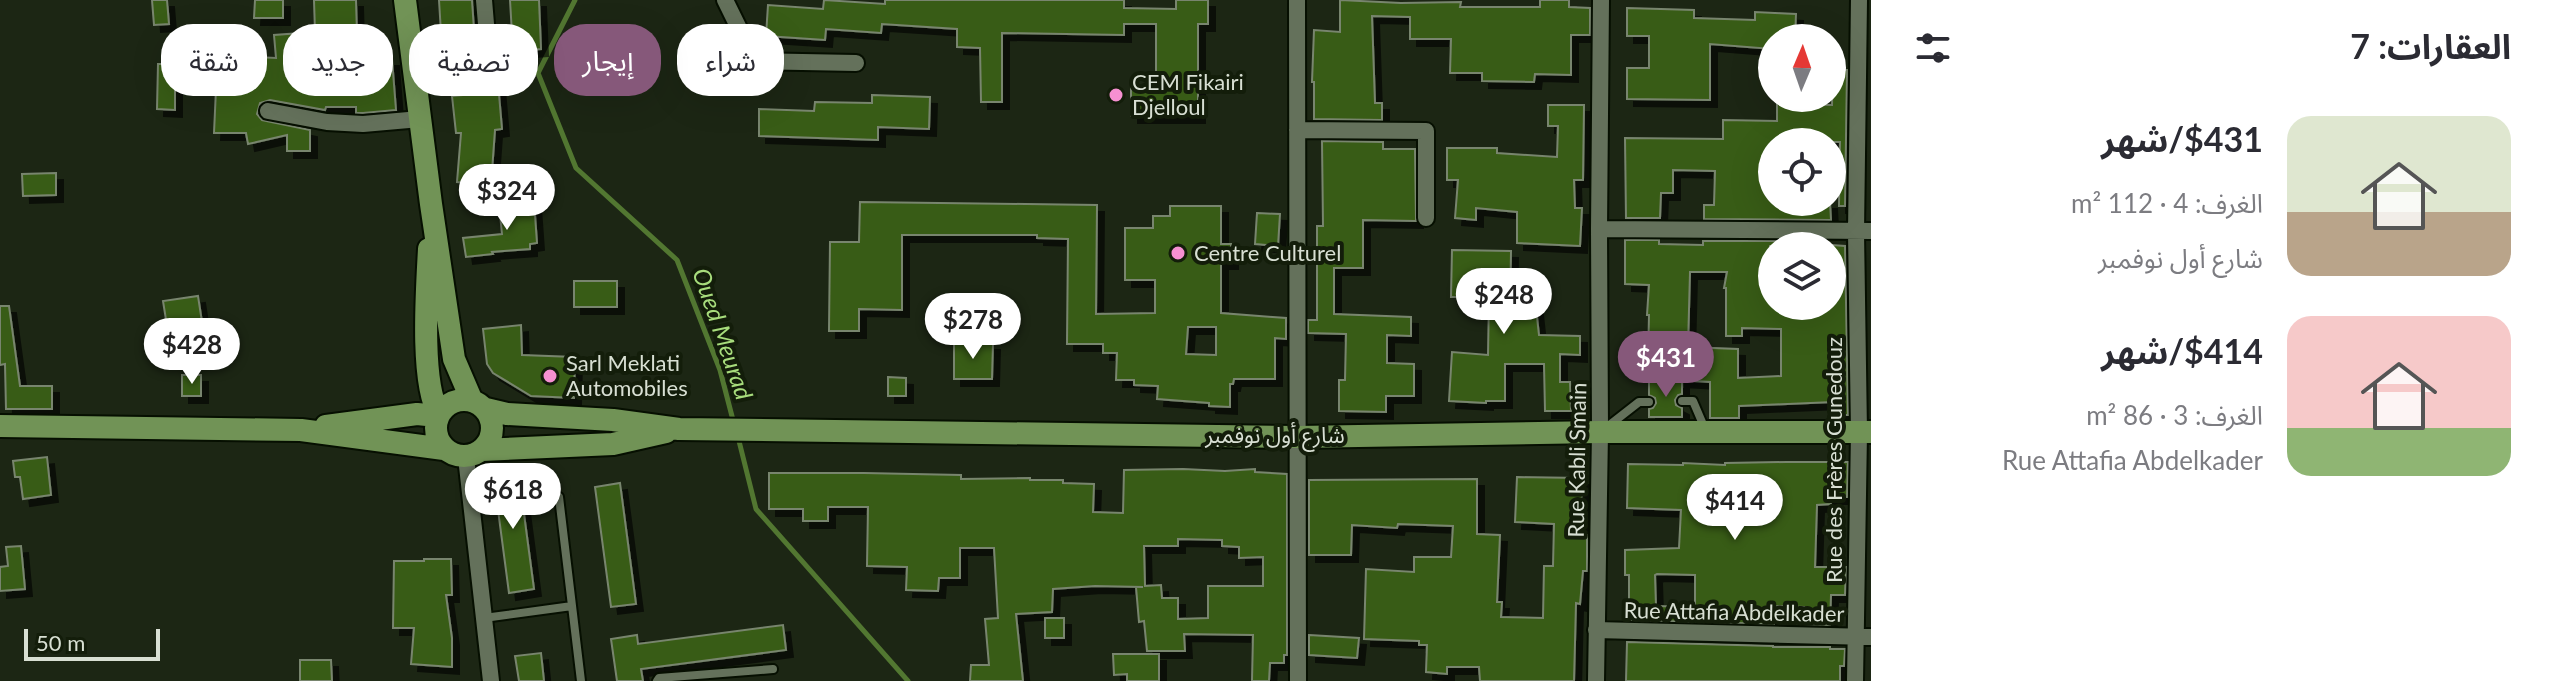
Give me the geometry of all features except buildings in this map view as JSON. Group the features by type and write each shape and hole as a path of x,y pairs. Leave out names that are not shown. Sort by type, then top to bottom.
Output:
{"main road":[{"path":"405,0 409,32"},
{"path":"417,96 454,359 492,425 492,434 474,453"},
{"path":"431,204 426,304 429,389 438,415 436,434 444,449"},
{"path":"438,415 448,404 456,401 507,414 613,420 686,429"},
{"path":"301,430 417,414 438,415"},
{"path":"0,426 301,430 444,449 451,453 613,444 686,429"},
{"name":"شارع أول نوفمبر","path":"686,429 1298,437 1865,432"}],"street":[{"path":"484,0 486,24"},
{"path":"725,0 755,61 856,63"},
{"path":"1297,0 1298,681"},
{"name":"Rue Kabli Smain","path":"1596,681 1601,0"},
{"name":"Rue des Frères Gunedouz","path":"1855,681 1863,636 1865,432 1859,0"},
{"path":"268,111 327,122 363,124 420,119"},
{"path":"1297,130 1426,131 1426,218"},
{"path":"1599,229 1863,232"},
{"path":"474,453 491,681"},
{"name":"Rue Attafia Abdelkader","path":"1596,630 1863,636"}],"lane":[{"path":"1682,401 1693,401 1707,433"},
{"path":"1600,432 1639,402 1649,402"},
{"path":"559,497 581,681"},
{"path":"484,619 572,606"},
{"path":"657,681 659,678 773,669"}],"waterway":[{"name":"Oued Meurad","path":"575,0 538,73 576,168 677,260 720,370 734,424"},
{"name":"Oued Meurad","path":"738,437 756,509 908,681"}],"place":[{"name":"CEM Fikairi Djelloul","path":"1116,95"},
{"name":"Centre Culturel","path":"1178,253"},
{"name":"Sarl Meklati Automobiles","path":"550,376"}]}
